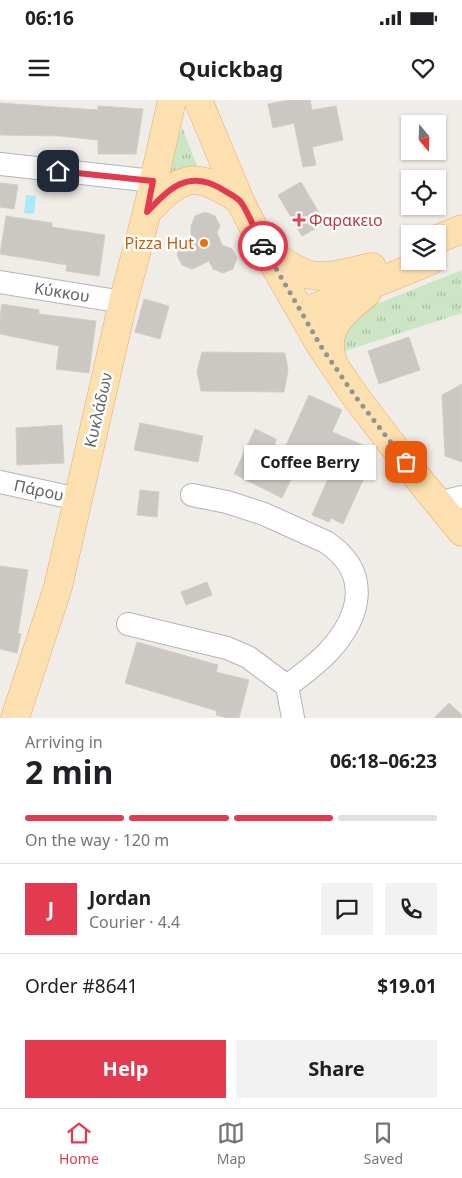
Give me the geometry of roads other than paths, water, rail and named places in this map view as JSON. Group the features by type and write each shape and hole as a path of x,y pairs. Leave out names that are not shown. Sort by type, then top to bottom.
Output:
{"main road":[{"name":"Κυκλάδων","path":"15,718 58,587 123,302 147,212 172,100"},
{"path":"198,100 240,200 262,244 300,310 337,370 451,502 462,532"},
{"path":"147,212 172,188 186,181 204,181 214,184 240,200"},
{"path":"446,236 462,229"},
{"path":"262,244 282,261 307,276 322,277 379,272 401,267"},
{"path":"446,255 462,248"},
{"path":"300,310 379,272 401,257"},
{"path":"337,370 332,359 330,342 330,335 334,325 379,272"}],"street":[{"path":"0,164 153,181"},
{"name":"Κύκκου","path":"0,282 123,302"},
{"name":"Πάρου","path":"0,482 78,499"},
{"path":"192,495 227,502 264,514 317,538 335,548 344,557 353,571 358,594 355,609 346,628 329,651 287,686"},
{"path":"128,624 226,648 248,657 287,686 293,718"}],"water":[{"path":"26,195 36,196 34,214 24,213"}],"place":[{"name":"Φαρακειο","path":"299,220"},
{"name":"Pizza Hut","path":"204,243"},
{"name":"Coffee Berry","path":"406,462"}]}
